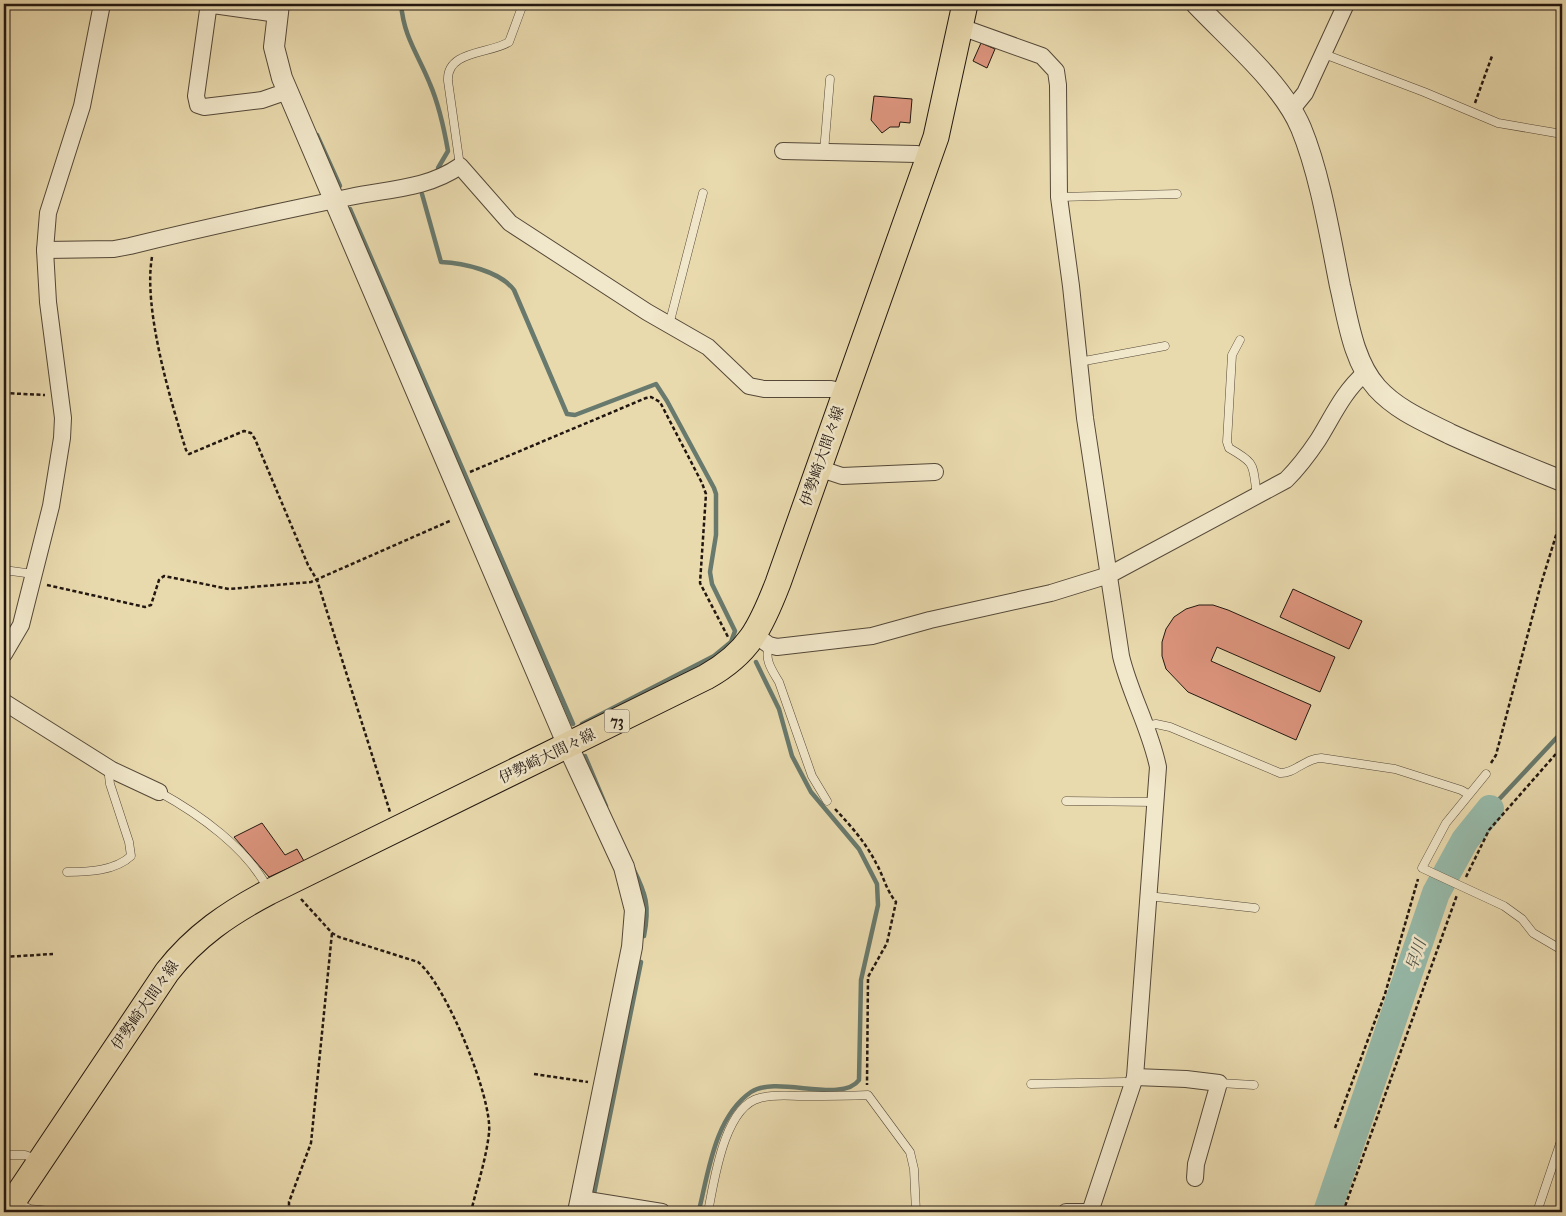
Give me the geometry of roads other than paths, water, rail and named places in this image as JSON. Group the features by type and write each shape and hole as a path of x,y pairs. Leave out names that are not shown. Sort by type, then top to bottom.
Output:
{"main road":[{"name":"伊勢崎大間々線","path":"10,1206 152,992 179,956 222,918 279,887 706,677 762,640 778,583 940,123 963,15"}],"street":[{"path":"4,654 21,624 51,506 62,438 63,418 48,302 45,250 48,213 82,106 102,4"},
{"path":"1196,4 1277,90 1292,109 1305,138 1352,337 1365,373 1377,388 1407,412 1487,451 1562,481"},
{"path":"1292,109 1305,93 1346,4"},
{"path":"288,91 262,100 204,107 198,104 196,96 208,10 213,5 278,9 274,38 275,59 568,745 624,867 635,910 632,947 580,1206 662,1212"},
{"path":"963,15 1042,56 1056,72 1058,85 1059,197 1085,418 1126,677 1146,726 1158,767 1134,1081 1092,1212 1066,1212"},
{"path":"783,151 916,154 928,159"},
{"path":"45,250 114,248 335,200 418,186 441,178 460,166 510,223 647,312 708,347 750,386 764,389 830,389 845,392"},
{"path":"762,640 777,647 872,636 930,620 1051,592 1109,575 1286,480 1302,463 1344,394 1365,373"},
{"path":"818,468 842,476 935,472"},
{"path":"4,702 112,770 159,792"},
{"path":"1134,1081 1186,1079 1219,1084 1196,1164 1195,1178"}],"lane":[{"path":"460,166 449,70 451,64 460,58 509,42 515,31 523,4"},
{"path":"1324,54 1424,92 1471,114 1498,123 1562,134"},
{"path":"824,152 830,79"},
{"path":"669,325 703,193"},
{"path":"1059,197 1177,194"},
{"path":"1240,340 1232,355 1227,442 1229,448 1249,460 1252,465 1256,496"},
{"path":"1079,362 1165,346"},
{"path":"4,570 32,578"},
{"path":"762,640 812,776 828,801"},
{"path":"1146,726 1156,724 1170,727 1280,773 1287,772 1310,759 1321,758 1395,769 1461,790 1468,794"},
{"path":"67,872 123,863 131,856 129,842 110,784 109,776 112,770"},
{"path":"1486,774 1446,823 1422,868 1504,906 1522,919 1533,933 1562,950"},
{"path":"159,792 196,813 220,834 260,876 279,887"},
{"path":"1066,801 1155,802"},
{"path":"1148,896 1255,908"},
{"path":"1031,1084 1134,1081"},
{"path":"1219,1084 1254,1085"},
{"path":"708,1212 723,1146 735,1120 750,1102 759,1098 776,1096 868,1095 910,1152 914,1169 916,1212"},
{"path":"1537,1212 1562,1138"},
{"path":"4,1155 25,1155 40,1161"},
{"path":"10,1206 60,1212"}],"waterway":[{"path":"401,4 408,36 433,92 443,125 448,151 438,168"},
{"path":"317,135 340,186"},
{"path":"422,194 441,262 470,266 491,273 508,283 514,290 567,414 575,415 656,384 667,401 716,494 716,535 710,572 712,584 735,631 731,642 714,656 582,724"},
{"path":"350,209 573,724"},
{"path":"700,1206 711,1160 722,1129 739,1102 751,1092 776,1086 838,1090 851,1087 859,1080 861,980 878,905 877,884 859,849 811,792 792,756 779,709 756,662"},
{"name":"早川","path":"1490,809 1562,732"},
{"path":"585,756 606,806"},
{"name":"早川","path":"1327,1212 1436,893 1465,840 1490,809"},
{"path":"633,868 646,900 647,916 644,936"},
{"path":"594,1194 641,962"}]}
